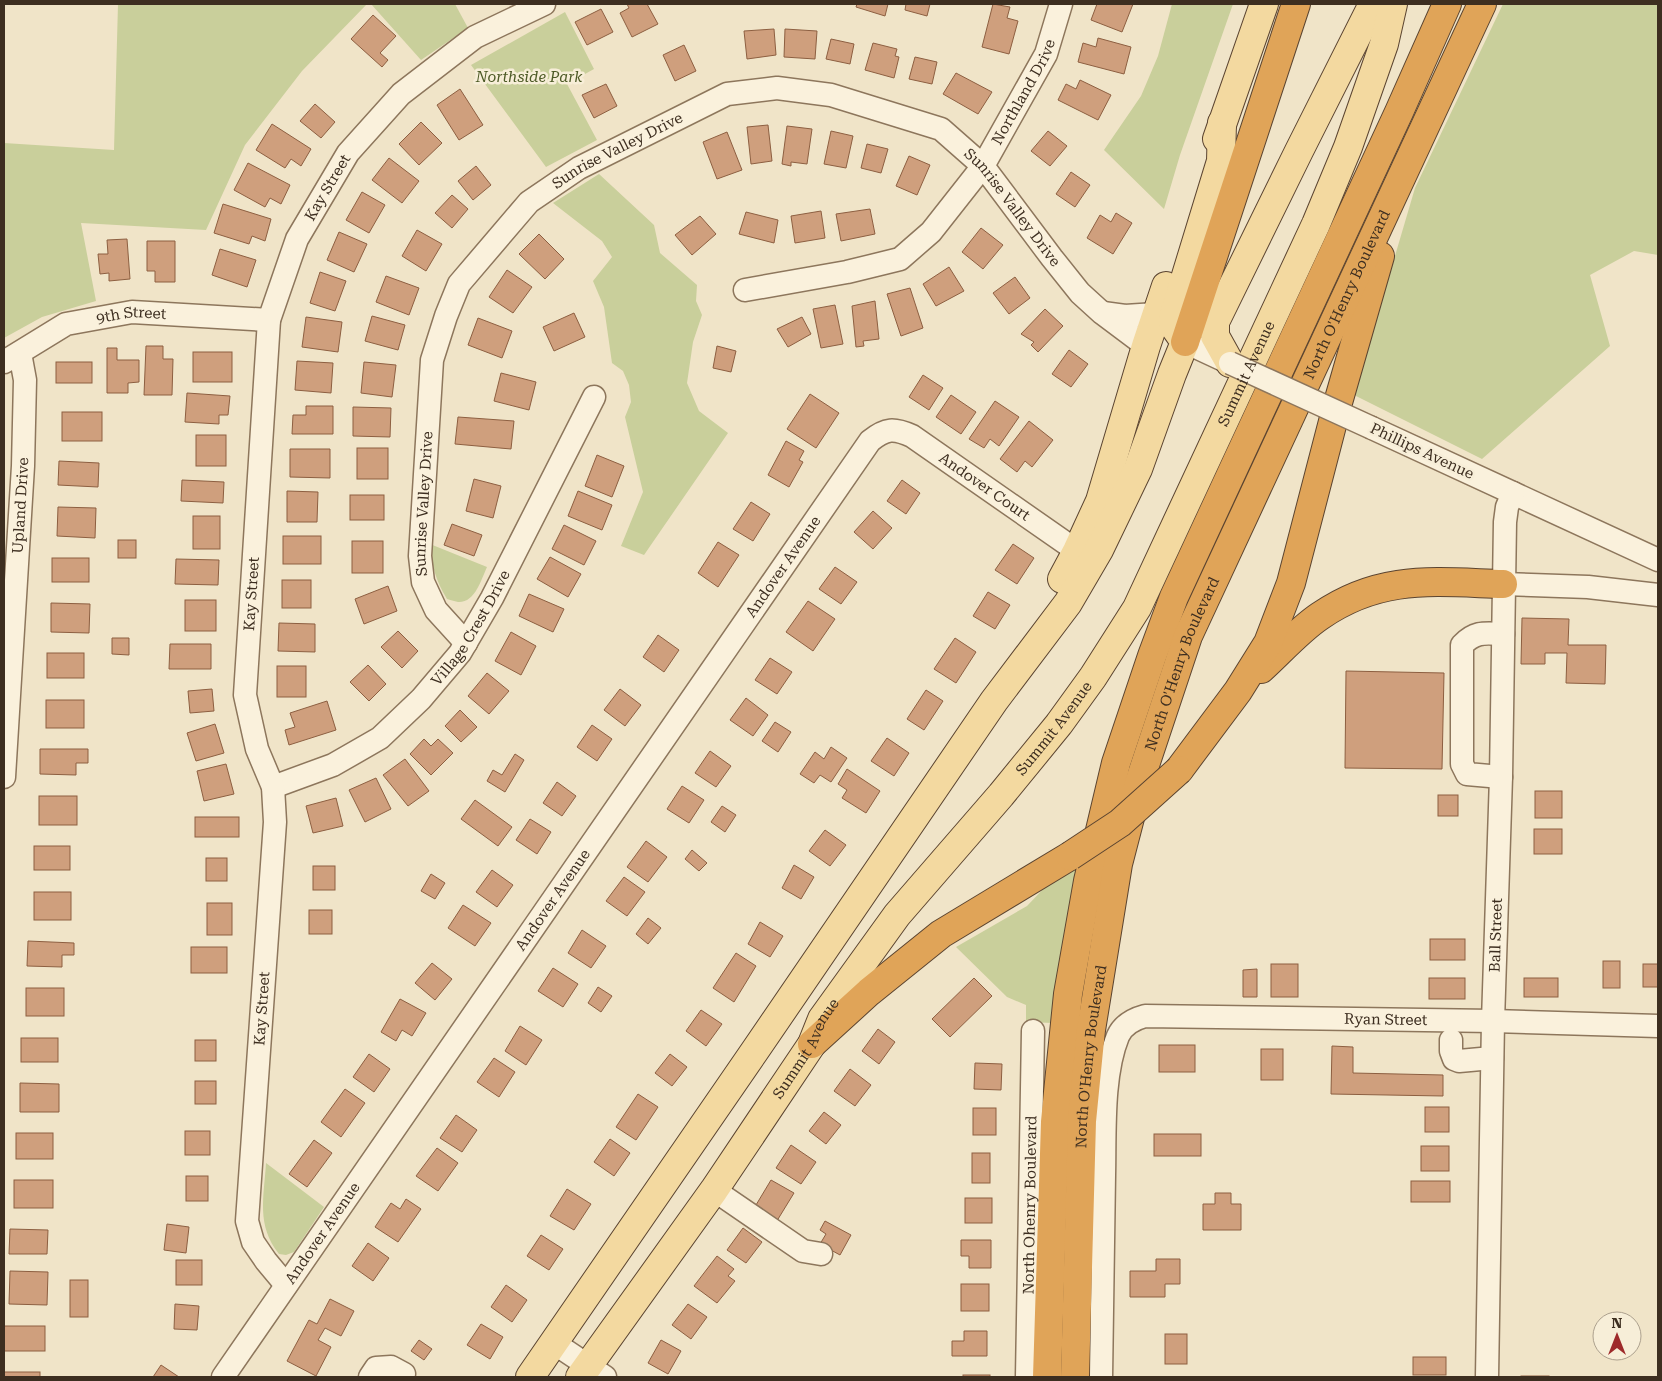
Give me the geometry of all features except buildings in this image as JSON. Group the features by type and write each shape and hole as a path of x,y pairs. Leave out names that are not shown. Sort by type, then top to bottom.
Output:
{"highway":[{"path":"1185,342 1296,4"},
{"name":"North O'Henry Boulevard","path":"1047,1377 1055,1122 1068,994 1088,881 1116,763 1174,597 1399,112 1447,4"},
{"name":"North O'Henry Boulevard","path":"1075,1377 1082,1122 1086,1076 1118,864 1139,783 1188,636 1406,171 1482,4"},
{"path":"812,1044 869,992 941,934 1070,856 1120,823 1179,770 1238,691 1268,643 1291,582 1337,406 1406,171"},
{"path":"1238,691 1320,616 1351,598 1377,588 1401,583 1504,584"}],"main road":[{"path":"994,701 1077,551 1100,501 1156,314 1264,4"},
{"path":"1230,363 1215,336 1216,322 1373,4"},
{"name":"Summit Avenue","path":"591,1374 812,1044 822,1019 897,914 1001,795 1059,724 1093,677 1137,608 1316,224 1348,147 1384,44 1393,4"},
{"path":"530,1377 994,701 1068,603 1099,550 1138,469 1185,342 1174,325 1173,318 1221,161 1222,123"},
{"path":"754,1052 789,1077"}],"street":[{"name":"Kay Street","path":"286,1285 253,1242 247,1221 275,822 273,787 256,749 245,695 269,320 297,239 348,153 401,94 468,43 476,37 544,4"},
{"name":"Northland Drive","path":"745,290 846,272 900,259 931,232 983,166 1046,54 1061,4"},
{"name":"Sunrise Valley Drive","path":"466,643 436,610 423,582 420,556 432,360 446,316 460,284 529,202 579,168 727,94 777,88 832,94 941,129 983,166 1080,293 1102,313 1146,346"},
{"name":"9th Street","path":"12,358 66,324 132,312 269,320"},
{"path":"1102,313 1125,316 1156,314"},
{"name":"Phillips Avenue","path":"1185,342 1658,560"},
{"name":"Upland Drive","path":"4,777 23,466 25,380 12,358"},
{"name":"Village Crest Drive","path":"273,787 333,765 380,738 421,699 460,653 492,598 594,397"},
{"name":"Andover Court","path":"889,430 900,431 912,436 1077,551"},
{"name":"Andover Avenue","path":"223,1377 870,441 879,434 889,430"},
{"name":"Ball Street","path":"1487,1377 1492,1058 1501,776 1505,522 1506,507 1513,493"},
{"path":"1504,584 1588,587 1658,595"},
{"path":"1501,776 1466,774 1462,764 1462,645 1470,636 1487,633 1503,634"},
{"name":"Ryan Street","path":"1101,1377 1106,1112 1110,1067 1119,1035 1124,1027 1136,1019 1145,1016 1493,1021 1658,1026"},
{"name":"North Ohenry Boulevard","path":"1027,1377 1033,1031"},
{"path":"1451,1040 1451,1051 1454,1059 1459,1061 1492,1058"},
{"path":"714,1190 803,1251 821,1254"},
{"path":"554,1343 591,1374"},
{"path":"370,1377 376,1368 391,1367 404,1374"}],"green space":[{"path":"118,4 367,4 302,71 245,145 206,230 81,223 96,301 42,317 4,338 4,143 114,150"},
{"path":"371,4 455,4 468,28 421,60"},
{"path":"1172,4 1233,4 1180,155 1164,209 1104,150 1141,96 1158,56"},
{"path":"1503,4 1658,4 1658,255 1634,251 1590,275 1610,346 1482,459 1354,395 1415,188"},
{"name":"Northside Park","path":"565,12 594,69 567,84 597,140 546,167 471,65"},
{"path":"599,174 654,225 660,253 697,285 696,301 702,315 693,342 687,383 699,411 728,433 644,555 621,546 643,492 625,417 631,402 629,385 623,371 612,363 604,307 593,281 612,257 602,241 553,203"},
{"path":"430,544 487,567 477,590 469,599 458,602 447,599 435,572"},
{"path":"1079,865 1053,1023 1026,1022 1026,1005 1007,997 956,947 1027,906 1049,883"},
{"path":"266,1163 324,1207 294,1252 286,1255 279,1254 267,1232 264,1221 263,1199"}]}
